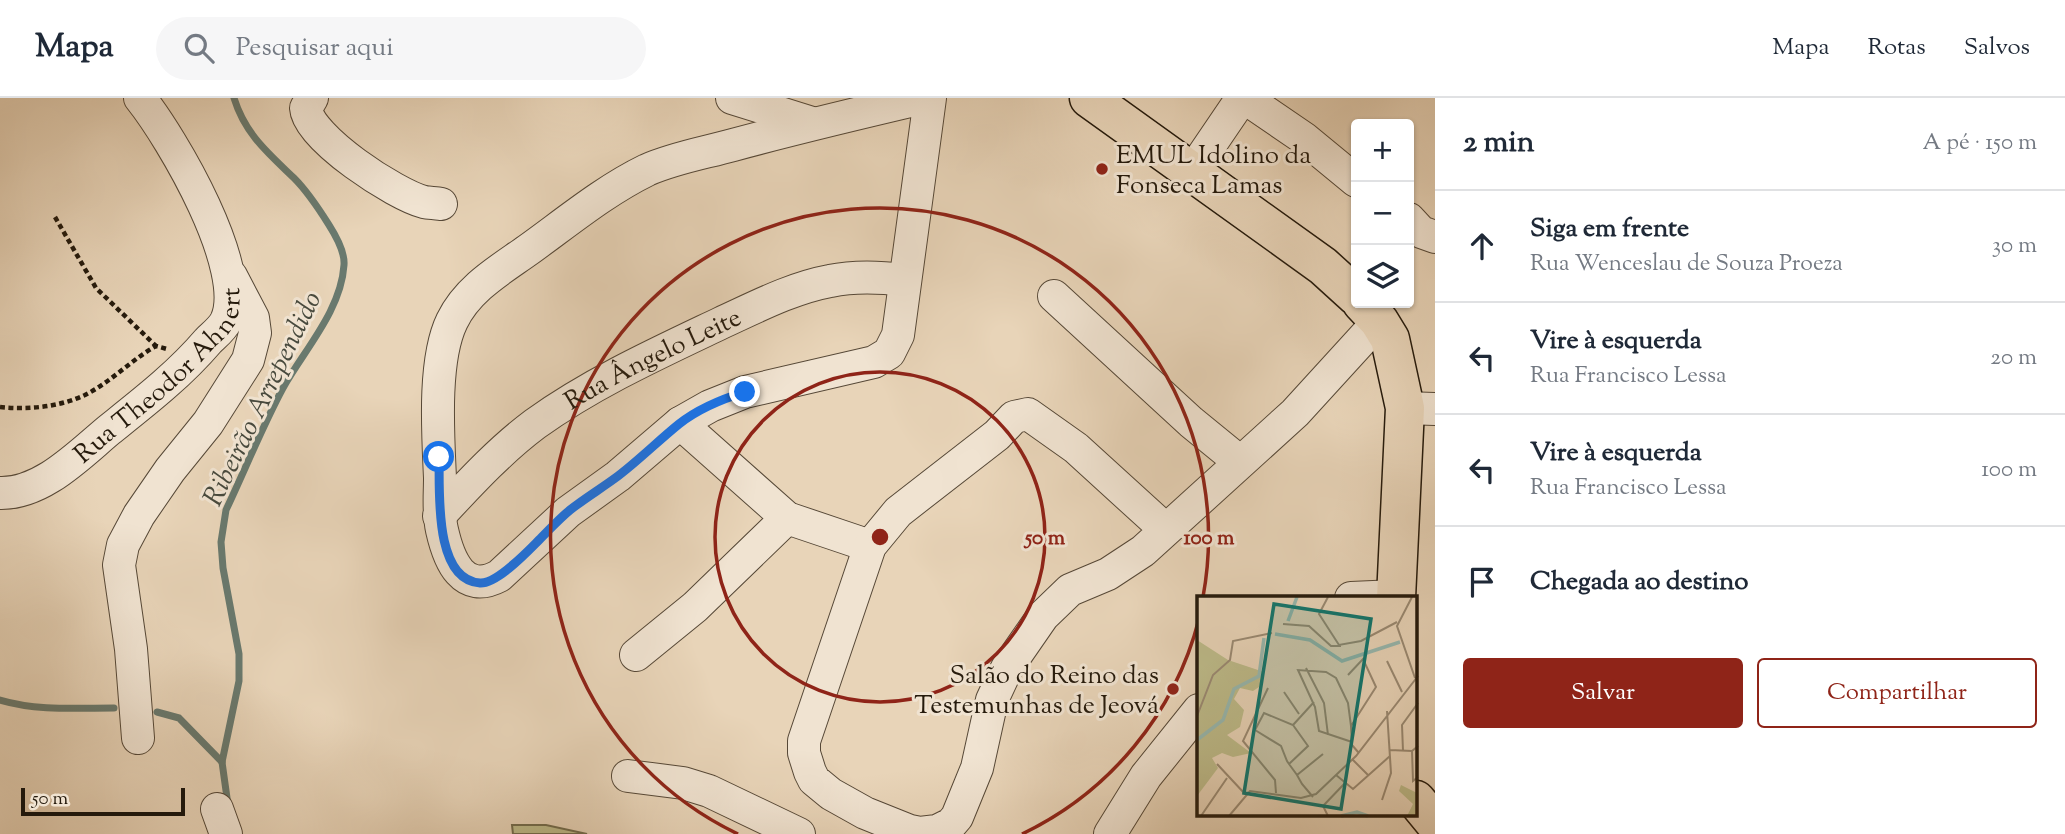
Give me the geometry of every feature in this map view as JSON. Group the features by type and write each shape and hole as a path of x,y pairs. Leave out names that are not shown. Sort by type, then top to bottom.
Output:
{"main road":[{"path":"1089,98 1323,266 1351,293"},
{"path":"1367,308 1390,339 1420,408 1396,596"},
{"path":"1418,803 1435,824"}],"street":[{"name":"Rua Theodor Ahnert","path":"0,493 26,489 76,458 189,363 225,323 230,307 225,268 213,226 195,184 158,122 140,98"},
{"path":"312,98 306,108 308,120 334,148 356,165 408,195 425,202 441,204"},
{"path":"732,98 812,123"},
{"path":"923,98 812,123 672,161 646,171 576,214 468,296 452,322 443,349 440,390 442,528 457,569 462,574 479,583 499,576 568,512 618,476 680,423 729,397 874,362 889,353 898,335 930,98"},
{"path":"1191,173 1243,98 1305,139 1351,177"},
{"path":"1414,224 1421,232 1435,237"},
{"path":"138,738 131,649 119,565 123,545 139,514 170,470 208,424 248,360 255,333 253,318 242,293 225,268"},
{"name":"Rua Ângelo Leite","path":"442,528 491,460 535,424 607,381 675,345 755,308 814,285 832,280 867,277 904,280"},
{"path":"1054,296 1191,422 1240,463"},
{"path":"1166,530 1076,448 1035,418 1023,414 1014,417 997,435 898,512 870,546 804,741 804,753 810,772 821,787 865,813 910,831 937,831 951,824 957,817 977,768 992,700 1007,668 1043,616 1070,590 1108,574 1143,551 1295,413 1365,308"},
{"path":"680,423 787,517 870,546"},
{"path":"636,655 695,607 787,517"},
{"path":"1110,834 1146,776 1197,712"},
{"path":"628,776 683,783 709,791 799,834"},
{"path":"1427,834 1435,824"}],"path":[{"path":"55,216 96,288 156,346 167,349 189,363"},
{"path":"0,407 34,408 84,395 156,346"}],"shaded area":[{"path":"512,825 546,825 587,834 513,834"}],"waterway":[{"name":"Ribeirão Arrependido","path":"228,805 222,762 239,681 239,654 223,568 221,542 226,510 283,388 329,314 341,282 344,265 340,244 332,229 299,183 251,133 234,98"},
{"path":"0,700 42,707 114,708"},
{"path":"157,712 179,718 222,762"}],"place":[{"name":"EMUL Idolino da Fonseca Lamas","path":"1102,169"},
{"name":"Salão do Reino das Testemunhas de Jeová","path":"1173,689"}],"route":[{"path":"439,457 439,516 444,540 462,574 479,583 487,582 499,576 568,512 618,476 680,423 710,406 745,392"}]}
